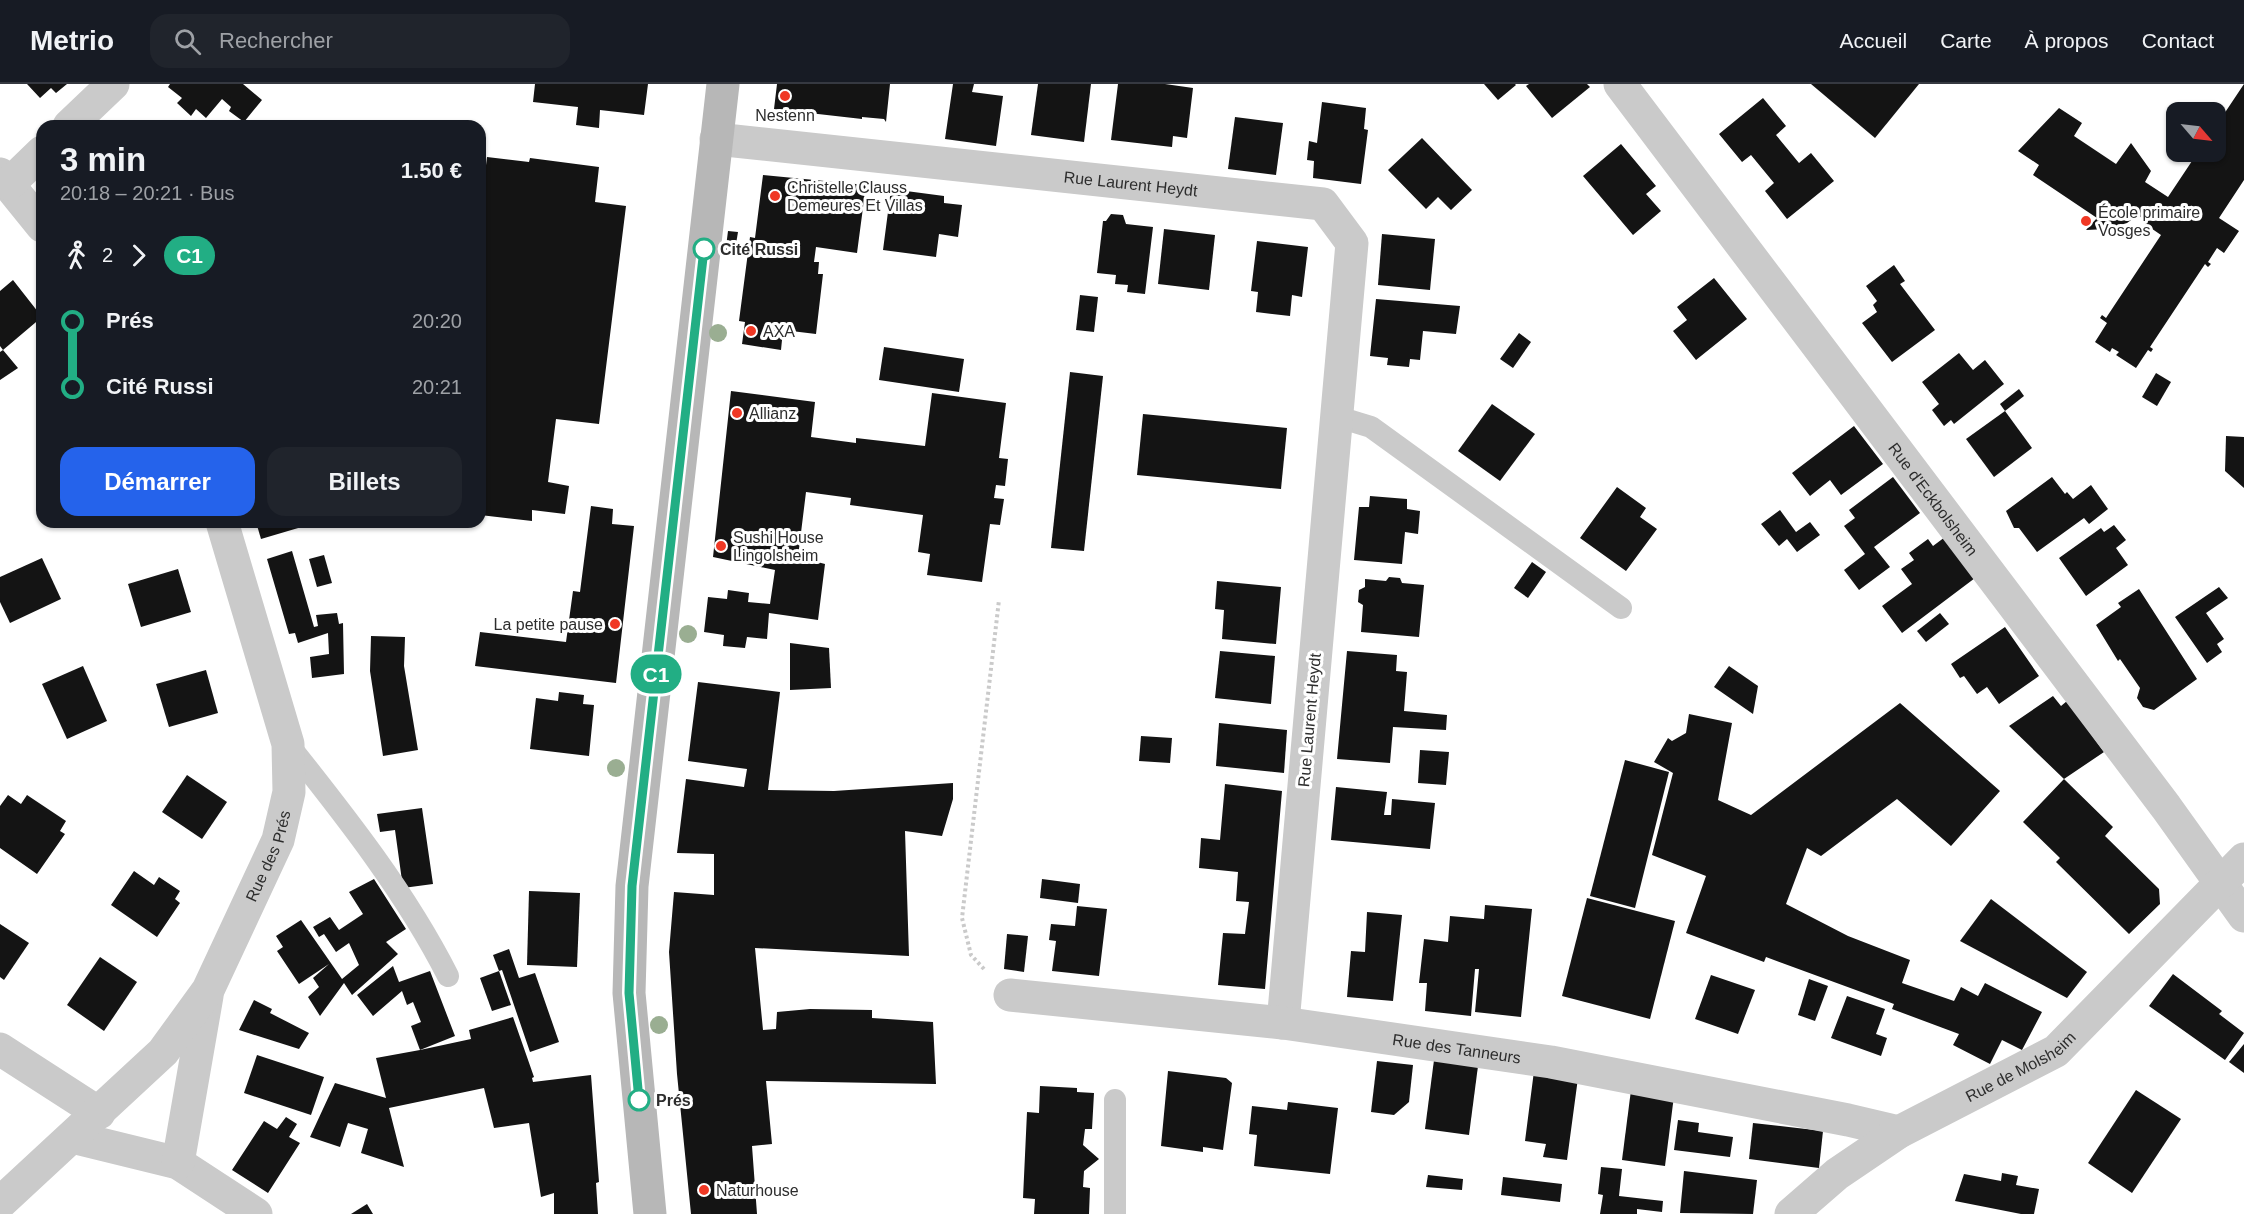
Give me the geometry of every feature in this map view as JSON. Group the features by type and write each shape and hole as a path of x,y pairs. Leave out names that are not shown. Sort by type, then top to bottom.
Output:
{"main road":[{"path":"650,1214 629,993 632,886 723,84"}],"street":[{"path":"75,120 113,84"},
{"name":"Rue d'Eckbolsheim","path":"1620,84 2166,807 2244,916"},
{"name":"Rue Laurent Heydt","path":"716,139 1323,204 1352,243 1283,1023"},
{"path":"36,156 4,179 36,219"},
{"name":"Rue des Prés","path":"0,1203 163,1052 208,990 278,840 289,792 288,744 224,528"},
{"name":"Rue de Molsheim","path":"1791,1214 1837,1174 1899,1132 2056,1051 2244,859"},
{"path":"178,1163 208,990"},
{"name":"Rue des Tanneurs","path":"1010,995 1283,1023 1551,1062 1899,1132"},
{"path":"0,1049 99,1113"},
{"path":"72,1137 178,1163 256,1214"}],"lane":[{"path":"1335,416 1371,427 1621,608"},
{"path":"288,744 337,805 429,938 448,976"},
{"path":"1115,1100 1115,1214"}],"path":[{"path":"999,600 962,918 971,955 1010,995"}],"building":[{"path":"27,84 67,84 56,93 51,88 40,98"},
{"path":"170,84 243,84 262,100 246,120 241,120 229,111 231,107 222,99 206,118 196,109 191,116 177,103 182,98 168,87"},
{"path":"535,84 648,84 644,115 600,110 599,128 576,125 578,107 533,102"},
{"path":"777,84 890,84 886,122 884,119 862,117 862,119 774,109"},
{"path":"953,84 974,84 972,92 1003,96 996,146 945,139"},
{"path":"1038,84 1091,84 1084,142 1031,135"},
{"path":"1118,84 1165,84 1193,88 1187,138 1173,136 1172,147 1111,140"},
{"path":"1484,84 1515,84 1516,85 1498,100"},
{"path":"1529,84 1587,84 1590,87 1552,118 1526,86"},
{"path":"1811,84 1919,84 1875,138"},
{"path":"2244,84 2244,180 2219,218 2239,231 2224,253 2217,248 2208,262 2211,264 2208,267 2205,264 2150,347 2153,349 2151,352 2148,350 2136,368 2116,355 2119,352 2112,348 2110,352 2095,342 2107,323 2100,318 2102,315 2106,318 2161,235 2145,224 2147,222 2138,215 2127,223 2107,229 2086,230 2097,218 2033,175 2039,165 2018,151 2059,108 2082,123 2074,136 2116,164 2131,143 2151,171 2145,182 2168,197 2191,162 2226,162 2226,111"},
{"path":"1763,98 1786,126 1776,135 1799,163 1811,153 1834,181 1787,219 1765,191 1774,183 1751,155 1742,162 1719,134"},
{"path":"1322,102 1366,108 1364,129 1368,130 1361,184 1313,178 1314,161 1307,160 1309,141 1317,143"},
{"path":"1235,117 1283,123 1276,175 1228,169"},
{"path":"1422,138 1472,190 1451,210 1438,197 1426,209 1388,170"},
{"path":"1621,144 1656,186 1646,194 1661,211 1633,235 1583,176"},
{"path":"487,157 529,162 530,158 599,167 595,202 626,206 599,424 556,419 548,482 569,486 565,514 532,510 532,521 486,516"},
{"path":"763,175 866,185 857,253 816,247 814,262 819,262 818,274 823,274 816,334 783,330 781,350 742,344 745,322 739,321 750,237 755,238"},
{"path":"891,189 944,196 944,203 962,205 958,237 939,234 936,257 883,250"},
{"path":"1111,214 1123,215 1126,224 1153,227 1145,294 1127,292 1128,285 1115,284 1116,275 1097,273 1103,221 1106,221"},
{"path":"1164,229 1215,235 1209,290 1158,284"},
{"path":"728,231 738,232 734,256 725,255"},
{"path":"1382,234 1435,239 1430,290 1378,285"},
{"path":"1257,241 1308,247 1302,297 1292,295 1290,316 1256,312 1258,292 1251,291"},
{"path":"1894,265 1905,281 1900,284 1935,330 1892,362 1862,323 1877,312 1873,305 1877,301 1866,286"},
{"path":"1714,278 1747,319 1696,360 1673,331 1687,320 1677,307"},
{"path":"13,280 36,309 36,322 3,350 0,346 0,291"},
{"path":"1080,295 1098,297 1094,332 1076,330"},
{"path":"1376,299 1460,306 1456,334 1423,331 1420,360 1410,359 1409,367 1387,365 1388,358 1370,356"},
{"path":"1519,333 1531,342 1513,368 1500,359"},
{"path":"884,347 964,359 959,392 879,380"},
{"path":"3,350 18,368 0,380 0,352"},
{"path":"1959,353 1973,370 1985,360 2004,384 1954,424 1951,420 1944,426 1932,410 1939,404 1922,382"},
{"path":"1070,372 1103,376 1084,551 1051,548"},
{"path":"2156,373 2171,382 2157,406 2142,397"},
{"path":"2019,389 2024,396 2005,411 2000,404"},
{"path":"731,391 815,402 811,437 856,443 856,438 925,446 932,393 1006,403 999,458 1008,459 1005,486 996,485 994,498 1004,499 1000,525 990,524 982,582 927,575 930,554 918,552 923,515 850,505 851,498 806,492 798,557 825,564 818,620 769,613 767,639 747,637 745,648 723,646 724,635 704,632 708,597 727,599 728,590 749,593 748,602 770,604 775,570 713,557"},
{"path":"1492,404 1535,434 1500,481 1458,451"},
{"path":"2005,411 2032,448 1994,477 1966,439"},
{"path":"1143,414 1287,428 1281,489 1137,475"},
{"path":"1854,426 1883,464 1841,495 1830,480 1810,496 1792,473"},
{"path":"2226,436 2244,437 2244,488 2225,471"},
{"path":"1893,477 1920,513 1874,547 1890,567 1859,590 1844,570 1865,554 1844,526 1855,518 1849,510"},
{"path":"2052,477 2065,494 2067,492 2073,499 2091,485 2108,509 2089,524 2084,518 2037,552 2019,528 2014,528 2006,511"},
{"path":"1617,487 1646,508 1640,517 1657,529 1626,571 1580,538"},
{"path":"1370,496 1407,499 1407,509 1420,511 1418,534 1405,532 1402,564 1354,560 1359,507 1369,507"},
{"path":"591,506 613,509 612,524 634,526 616,683 475,666 480,632 566,642 573,591 580,592"},
{"path":"1780,510 1796,532 1810,522 1820,535 1797,552 1787,539 1779,546 1761,524"},
{"path":"2114,525 2126,540 2116,548 2128,565 2086,596 2059,558 2101,528 2104,532"},
{"path":"258,528 298,528 261,539"},
{"path":"1949,534 1979,575 1902,633 1882,606 1912,584 1901,569 1914,560 1909,553 1928,539 1933,546"},
{"path":"292,551 314,627 318,626 316,615 337,613 339,624 343,623 344,674 312,678 310,657 329,654 328,633 298,643 295,633 289,634 267,559"},
{"path":"324,555 332,583 317,587 309,559"},
{"path":"42,558 61,599 10,623 0,602 0,577"},
{"path":"1532,562 1546,572 1528,598 1514,588"},
{"path":"178,569 191,612 141,627 128,584"},
{"path":"1389,577 1400,578 1402,583 1424,585 1419,637 1361,632 1363,605 1358,602 1359,590 1365,587 1365,579 1386,581"},
{"path":"1217,581 1281,587 1276,644 1222,639 1224,610 1215,609"},
{"path":"2219,587 2228,598 2206,613 2224,639 2217,644 2222,652 2207,663 2175,617"},
{"path":"2139,589 2197,679 2154,710 2143,707 2137,698 2140,688 2120,659 2118,661 2096,625 2121,607 2118,603"},
{"path":"1940,613 1949,624 1926,642 1917,631"},
{"path":"2005,627 2039,676 1999,704 1987,687 1977,694 1964,676 1960,678 1951,664"},
{"path":"371,636 405,637 404,666 418,750 383,756 370,671"},
{"path":"790,643 829,648 831,688 790,690"},
{"path":"1220,651 1275,656 1271,704 1215,698"},
{"path":"1347,651 1397,655 1396,671 1407,672 1404,711 1447,715 1446,730 1393,727 1390,763 1337,759"},
{"path":"83,666 107,721 67,739 42,684"},
{"path":"1729,666 1758,686 1753,714 1714,687"},
{"path":"206,670 218,713 169,727 156,684"},
{"path":"698,682 780,692 768,790 834,791 953,783 953,799 942,836 905,831 909,956 755,948 763,1030 776,1029 777,1012 810,1009 872,1010 872,1018 933,1022 936,1084 766,1081 772,1144 752,1146 757,1214 691,1214 677,1074 669,952 674,892 714,895 714,854 677,853 686,779 744,787 747,769 688,761"},
{"path":"559,692 584,695 583,704 594,705 589,756 530,749 536,698 558,701"},
{"path":"2053,696 2061,706 2067,701 2104,752 2064,779 2009,726"},
{"path":"1900,703 2000,791 1951,846 1897,799 1821,856 1807,848 1786,904 1848,936 1910,960 1902,983 1954,1001 1961,987 1978,996 1985,983 2042,1012 2022,1050 2002,1040 1990,1064 1953,1045 1959,1034 1892,1009 1894,1004 1766,957 1764,962 1686,933 1706,876 1652,855 1673,773 1654,762 1668,738 1672,741 1686,733 1689,714 1732,723 1718,800 1751,815"},
{"path":"1219,723 1287,730 1284,773 1216,766"},
{"path":"1141,736 1172,738 1170,763 1139,761"},
{"path":"1420,750 1449,752 1446,785 1418,783"},
{"path":"1625,760 1669,772 1635,908 1590,896"},
{"path":"187,775 227,802 202,839 162,812"},
{"path":"2064,779 2113,827 2105,836 2159,889 2160,904 2129,934 2056,862 2060,858 2023,822"},
{"path":"1225,784 1282,791 1265,989 1218,985 1223,933 1245,934 1249,902 1236,901 1238,872 1199,868 1201,838 1220,840"},
{"path":"1336,787 1387,792 1384,815 1391,815 1392,799 1435,803 1430,849 1331,840"},
{"path":"8,795 21,804 27,795 66,821 60,831 65,834 37,874 0,848 0,806"},
{"path":"422,808 433,884 403,888 395,830 380,832 377,814"},
{"path":"134,871 154,885 159,877 180,891 175,899 180,903 157,937 111,905"},
{"path":"374,879 406,929 386,942 398,954 352,995 344,983 320,1016 308,997 319,987 313,978 329,964 299,984 277,951 283,947 276,936 301,920 342,979 359,965 349,943 336,952 324,934 319,937 313,927 330,917 339,930 363,914 349,892"},
{"path":"1042,879 1080,884 1078,903 1040,898"},
{"path":"529,891 580,893 577,967 527,965"},
{"path":"1587,898 1675,921 1650,1019 1562,996"},
{"path":"1991,899 2087,972 2067,998 1960,941"},
{"path":"1485,905 1532,909 1521,1017 1475,1012 1479,969 1475,969 1471,1016 1425,1011 1427,983 1419,983 1424,939 1448,942 1450,916 1484,919"},
{"path":"1077,906 1107,909 1099,976 1052,971 1056,941 1049,940 1051,924 1075,926"},
{"path":"1367,912 1402,915 1393,1001 1347,997 1351,951 1365,952"},
{"path":"0,924 29,943 4,980 0,977"},
{"path":"1007,934 1028,936 1024,972 1004,969"},
{"path":"509,949 519,978 535,973 559,1042 530,1052 502,970 499,971 493,955"},
{"path":"100,957 137,982 104,1031 67,1005"},
{"path":"393,966 399,982 430,971 455,1036 420,1050 411,1026 421,1022 413,1002 407,1005 402,991 373,1016 357,995"},
{"path":"499,971 511,1005 492,1011 480,978"},
{"path":"2173,974 2222,1011 2219,1014 2244,1033 2225,1060 2149,1006"},
{"path":"1711,975 1755,990 1738,1034 1695,1019"},
{"path":"1809,979 1828,986 1815,1021 1798,1015"},
{"path":"1847,996 1885,1009 1876,1034 1887,1038 1881,1056 1831,1038"},
{"path":"254,1000 272,1009 270,1013 309,1033 299,1049 239,1030"},
{"path":"513,1017 534,1077 533,1082 591,1075 599,1182 596,1183 598,1214 554,1214 554,1193 541,1197 529,1123 494,1128 484,1088 389,1108 404,1167 361,1153 368,1129 348,1123 340,1147 310,1137 335,1083 386,1098 376,1058 471,1039 469,1030"},
{"path":"2244,1044 2244,1073 2229,1062"},
{"path":"257,1055 324,1077 311,1115 244,1093"},
{"path":"1434,1060 1478,1066 1469,1135 1425,1129"},
{"path":"1377,1061 1413,1065 1409,1102 1394,1115 1371,1112"},
{"path":"1168,1071 1226,1078 1232,1083 1223,1150 1203,1147 1203,1152 1161,1146"},
{"path":"1534,1071 1578,1078 1567,1160 1543,1157 1546,1144 1525,1141"},
{"path":"1040,1086 1077,1088 1077,1092 1094,1093 1092,1129 1085,1129 1083,1145 1099,1159 1084,1171 1083,1187 1090,1188 1089,1214 1034,1214 1035,1199 1023,1198 1027,1112 1039,1113"},
{"path":"1631,1090 1674,1096 1665,1166 1622,1160"},
{"path":"2136,1090 2181,1119 2132,1193 2088,1163"},
{"path":"1288,1102 1338,1108 1330,1174 1254,1166 1257,1135 1249,1134 1252,1106 1287,1110"},
{"path":"286,1117 297,1124 289,1137 300,1143 268,1193 232,1170 264,1121 277,1129"},
{"path":"1678,1120 1699,1123 1698,1132 1733,1137 1730,1157 1674,1150"},
{"path":"1753,1123 1823,1131 1819,1168 1749,1159"},
{"path":"1601,1167 1622,1169 1619,1196 1663,1201 1662,1212 1637,1209 1637,1214 1600,1214 1603,1195 1598,1194"},
{"path":"1684,1171 1757,1180 1753,1214 1680,1213"},
{"path":"2002,1173 2018,1176 2016,1185 2039,1189 2034,1214 2021,1214 1955,1201 1964,1174 2001,1181"},
{"path":"1428,1175 1463,1179 1462,1190 1426,1187"},
{"path":"1503,1177 1562,1184 1560,1202 1501,1195"},
{"path":"367,1204 373,1214 351,1214"}],"bus line":[{"name":"C1","path":"639,1100 629,993 632,886 704,249"}],"place":[{"name":"Nestenn","path":"785,96"},
{"name":"Christelle Clauss Demeures Et Villas","path":"775,196"},
{"name":"École primaire Vosges","path":"2086,221"},
{"name":"Cité Russi","path":"704,249"},
{"name":"AXA","path":"751,331"},
{"name":"Allianz","path":"737,413"},
{"name":"Sushi House Lingolsheim","path":"721,546"},
{"name":"La petite pause","path":"615,624"},
{"name":"Prés","path":"639,1100"},
{"name":"Naturhouse","path":"704,1190"}]}
